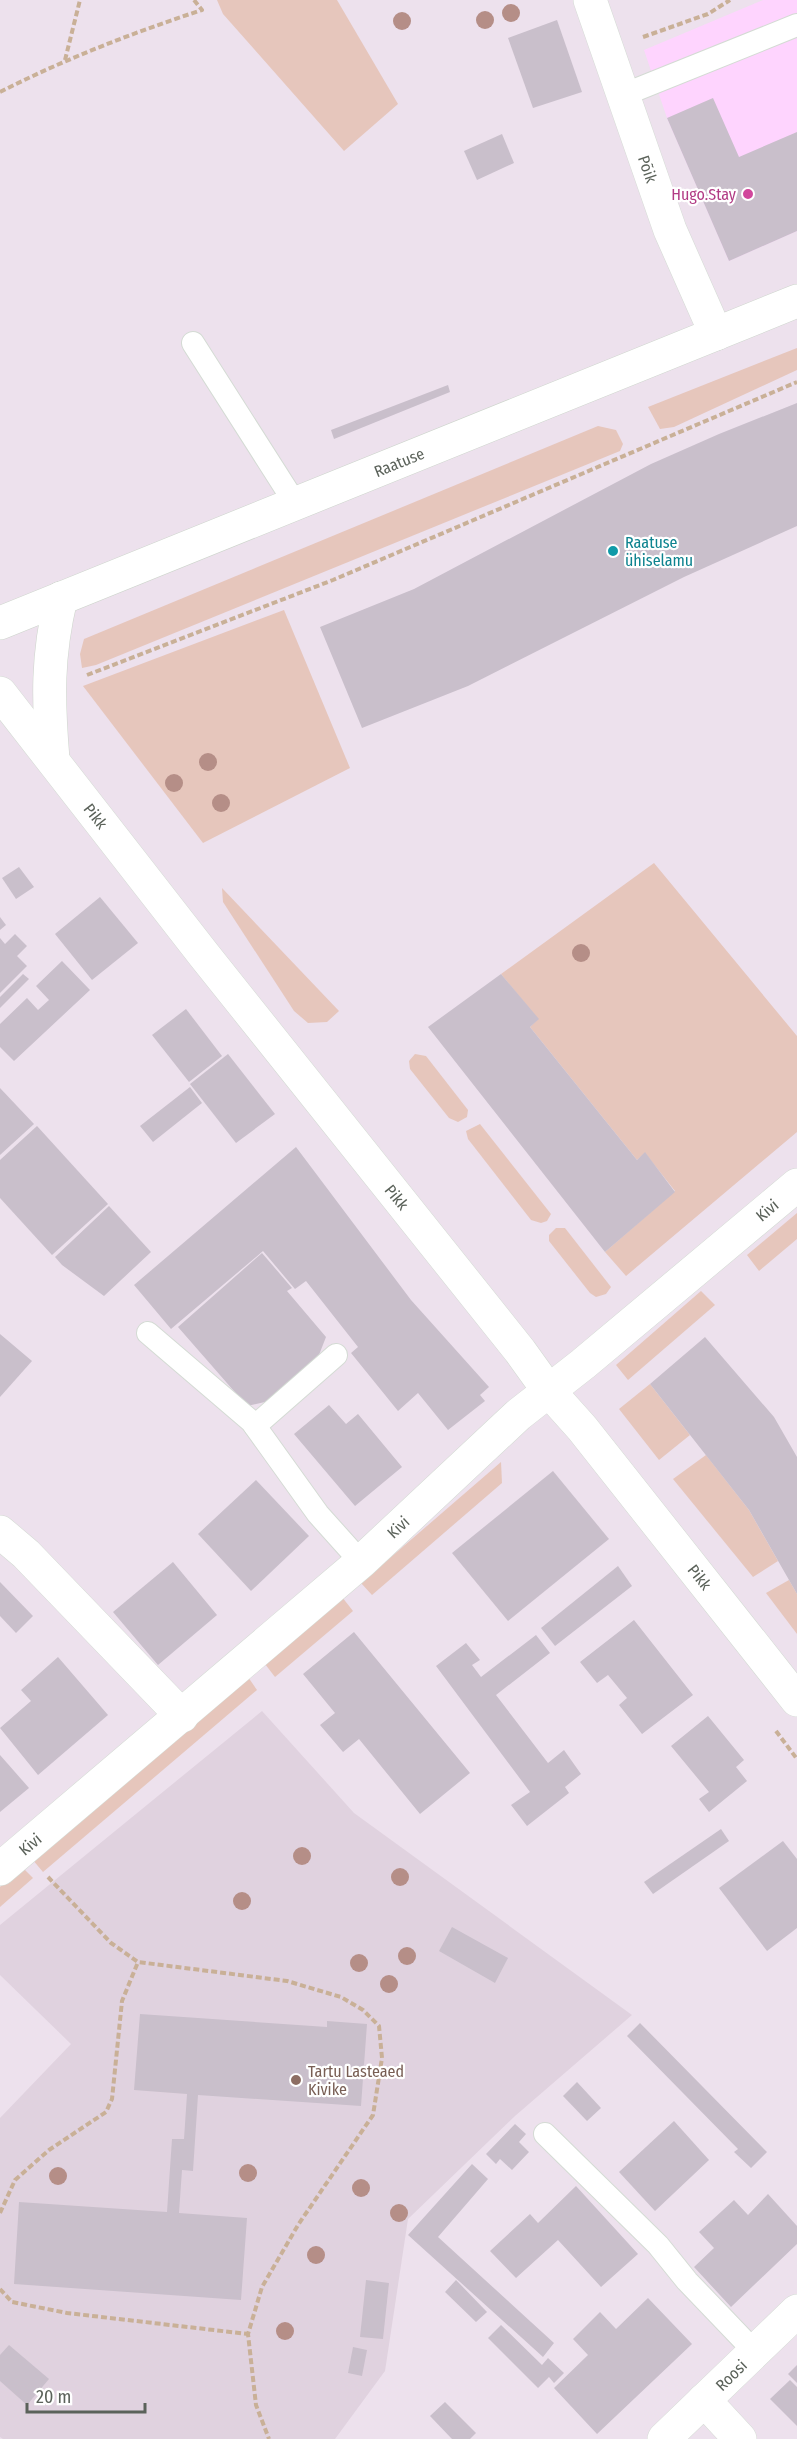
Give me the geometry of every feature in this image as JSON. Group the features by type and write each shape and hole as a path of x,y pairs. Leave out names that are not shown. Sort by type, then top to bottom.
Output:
{"street":[{"name":"Põik","path":"590,0 670,230 716,334"},
{"name":"Raatuse","path":"0,623 797,301"},
{"path":"53,759 49,665 52,635 61,598"},
{"name":"Pikk","path":"0,693 204,955 520,1351 548,1390 582,1428 797,1700"},
{"name":"Kivi","path":"0,1869 361,1562 518,1415 583,1364 797,1185"},
{"path":"0,1532 26,1554 182,1716"},
{"name":"Roosi","path":"664,2439 797,2312"},
{"path":"704,2400 740,2439"}],"lane":[{"path":"623,95 797,26"},
{"path":"193,343 295,503"},
{"path":"148,1333 255,1426 318,1514 361,1562"},
{"path":"255,1426 336,1355"},
{"path":"545,2134 658,2246 687,2281 755,2352"}],"path":[{"path":"65,61 80,0"},
{"path":"0,93 65,61 150,27 202,10 194,0"},
{"path":"633,41 708,14 730,0"},
{"path":"77,673 86,675 333,580 797,382"},
{"path":"45,1875 111,1943 138,1962 287,1981 340,1997 363,2010 379,2026 382,2058 373,2115 298,2225 261,2288 248,2334 256,2405 269,2439"},
{"path":"0,2213 15,2180 50,2150 106,2112 112,2099 122,2001 138,1962"},
{"path":"0,2289 12,2302 67,2313 248,2334"}],"shaded area":[{"path":"217,0 337,0 398,104 344,151 223,14"},
{"path":"763,0 797,0 797,231 729,261 667,118 644,50"},
{"path":"797,348 797,370 674,427 660,429 648,407"},
{"path":"598,426 616,430 623,444 620,451 96,665 82,668 80,654 84,639"},
{"path":"284,610 350,768 203,843 83,686"},
{"path":"654,863 797,1036 797,1132 626,1276 605,1252 675,1191 645,1153 637,1160 530,1027 538,1019 501,974"},
{"path":"222,888 339,1011 327,1022 308,1023 294,1011 223,902"},
{"path":"415,1054 426,1056 468,1110 467,1117 458,1122 449,1118 410,1069 409,1061"},
{"path":"480,1124 551,1214 547,1221 541,1223 531,1220 468,1139 466,1131"},
{"path":"797,1213 797,1239 759,1271 747,1255"},
{"path":"556,1228 565,1228 611,1287 606,1294 596,1297 590,1293 549,1241 549,1235"},
{"path":"701,1291 715,1305 628,1380 616,1365"},
{"path":"650,1384 690,1435 659,1460 619,1409"},
{"path":"706,1455 749,1510 778,1561 753,1577 673,1479"},
{"path":"501,1462 502,1483 372,1595 361,1583"},
{"path":"789,1580 797,1594 797,1634 766,1593"},
{"path":"342,1597 353,1611 275,1677 265,1664"},
{"path":"248,1677 257,1690 43,1872 32,1859"},
{"name":"Tartu Lasteaed Kivike","path":"262,1711 354,1813 632,2015 515,2116 408,2219 385,2371 335,2439 3,2439 0,2437 0,2118 71,2044 0,1975 0,1925"},
{"path":"22,1867 33,1878 0,1907 0,1887"}],"building":[{"path":"557,20 582,92 533,108 508,38"},
{"name":"Hugo.Stay","path":"713,98 739,157 797,132 797,231 729,261 667,118"},
{"path":"502,134 514,163 477,180 464,151"},
{"path":"448,385 450,392 334,439 331,430"},
{"name":"Raatuse ühiselamu","path":"797,403 797,526 684,577 468,686 362,728 320,627 414,589 651,464"},
{"path":"19,867 34,887 16,899 2,878"},
{"path":"100,897 138,943 92,980 55,934"},
{"path":"0,917 6,925 0,930"},
{"path":"15,934 27,946 17,956 27,966 0,993 0,938 5,944"},
{"path":"62,961 90,990 14,1061 0,1047 0,1024 27,998 38,1010 49,1000 36,986"},
{"path":"23,974 29,979 0,1008 0,997"},
{"path":"501,974 539,1019 530,1027 637,1160 645,1152 675,1192 605,1252 428,1027"},
{"path":"186,1009 222,1056 189,1082 152,1035"},
{"path":"228,1054 275,1114 236,1143 190,1084"},
{"path":"190,1087 202,1103 153,1142 140,1126"},
{"path":"0,1088 34,1124 0,1155"},
{"path":"37,1126 108,1204 52,1255 0,1198 0,1160"},
{"path":"296,1147 411,1300 489,1387 480,1395 485,1401 448,1430 418,1393 398,1411 351,1353 358,1347 306,1281 295,1289 263,1251 171,1329 134,1285"},
{"path":"109,1206 151,1252 104,1296 62,1265 55,1257"},
{"path":"262,1253 292,1288 287,1291 326,1337 317,1360 269,1401 247,1406 178,1327"},
{"path":"0,1334 32,1361 0,1397"},
{"path":"705,1337 774,1417 797,1457 797,1594 749,1510 650,1384"},
{"path":"329,1405 346,1424 358,1414 402,1467 355,1506 294,1434"},
{"path":"553,1471 609,1539 508,1621 452,1553"},
{"path":"256,1480 309,1536 251,1591 198,1534"},
{"path":"173,1562 217,1615 158,1665 113,1612"},
{"path":"618,1566 632,1586 555,1646 541,1628"},
{"path":"0,1582 33,1616 16,1633 0,1616"},
{"path":"634,1620 693,1695 642,1734 619,1705 627,1698 608,1675 597,1683 580,1662"},
{"path":"354,1632 470,1773 420,1814 359,1739 343,1752 320,1725 335,1713 303,1674"},
{"path":"536,1635 550,1653 496,1695 548,1763 564,1750 581,1774 565,1787 569,1793 527,1826 511,1805 530,1792 436,1666 466,1643 480,1660 472,1665 481,1677"},
{"path":"58,1657 108,1715 38,1775 0,1728 31,1701 21,1690"},
{"path":"708,1716 744,1760 736,1767 747,1781 709,1812 699,1799 709,1792 671,1746"},
{"path":"0,1755 29,1788 0,1812"},
{"path":"721,1829 729,1841 653,1894 644,1882"},
{"path":"783,1841 797,1859 797,1928 767,1951 719,1888"},
{"path":"452,1927 508,1958 495,1983 439,1951"},
{"name":"Tartu Lasteaed Kivike","path":"140,2014 327,2027 327,2021 367,2024 361,2106 198,2095 193,2171 182,2170 179,2213 247,2218 241,2300 14,2284 19,2202 167,2212 172,2139 184,2139 187,2094 134,2090"},
{"path":"640,2023 767,2152 751,2168 734,2152 738,2149 627,2036"},
{"path":"577,2082 601,2108 587,2121 563,2096"},
{"path":"674,2121 709,2160 655,2211 619,2172"},
{"path":"515,2124 526,2134 519,2142 529,2152 512,2170 500,2159 496,2164 486,2154"},
{"path":"472,2164 488,2179 438,2237 554,2343 543,2357 408,2235"},
{"path":"576,2186 638,2254 601,2287 558,2240 516,2278 490,2251 530,2214 538,2223"},
{"path":"768,2194 797,2226 797,2244 731,2307 694,2267 714,2248 699,2232 734,2200 748,2215"},
{"path":"366,2280 389,2283 383,2339 360,2337"},
{"path":"456,2280 487,2312 476,2322 445,2292"},
{"path":"648,2298 692,2344 597,2434 554,2388 588,2355 573,2339 600,2312 616,2329"},
{"path":"501,2325 542,2365 548,2358 564,2373 554,2383 549,2377 538,2388 488,2338"},
{"path":"9,2345 49,2379 27,2405 0,2381 0,2355"},
{"path":"353,2347 367,2350 362,2376 348,2373"},
{"path":"797,2365 797,2383 788,2374"},
{"path":"790,2380 797,2387 797,2426 770,2399"},
{"path":"445,2402 476,2433 470,2439 452,2439 430,2416"}],"place":[{"name":"Hugo.Stay","path":"748,194"},
{"name":"Raatuse ühiselamu","path":"613,551"},
{"name":"Tartu Lasteaed Kivike","path":"296,2080"}]}
